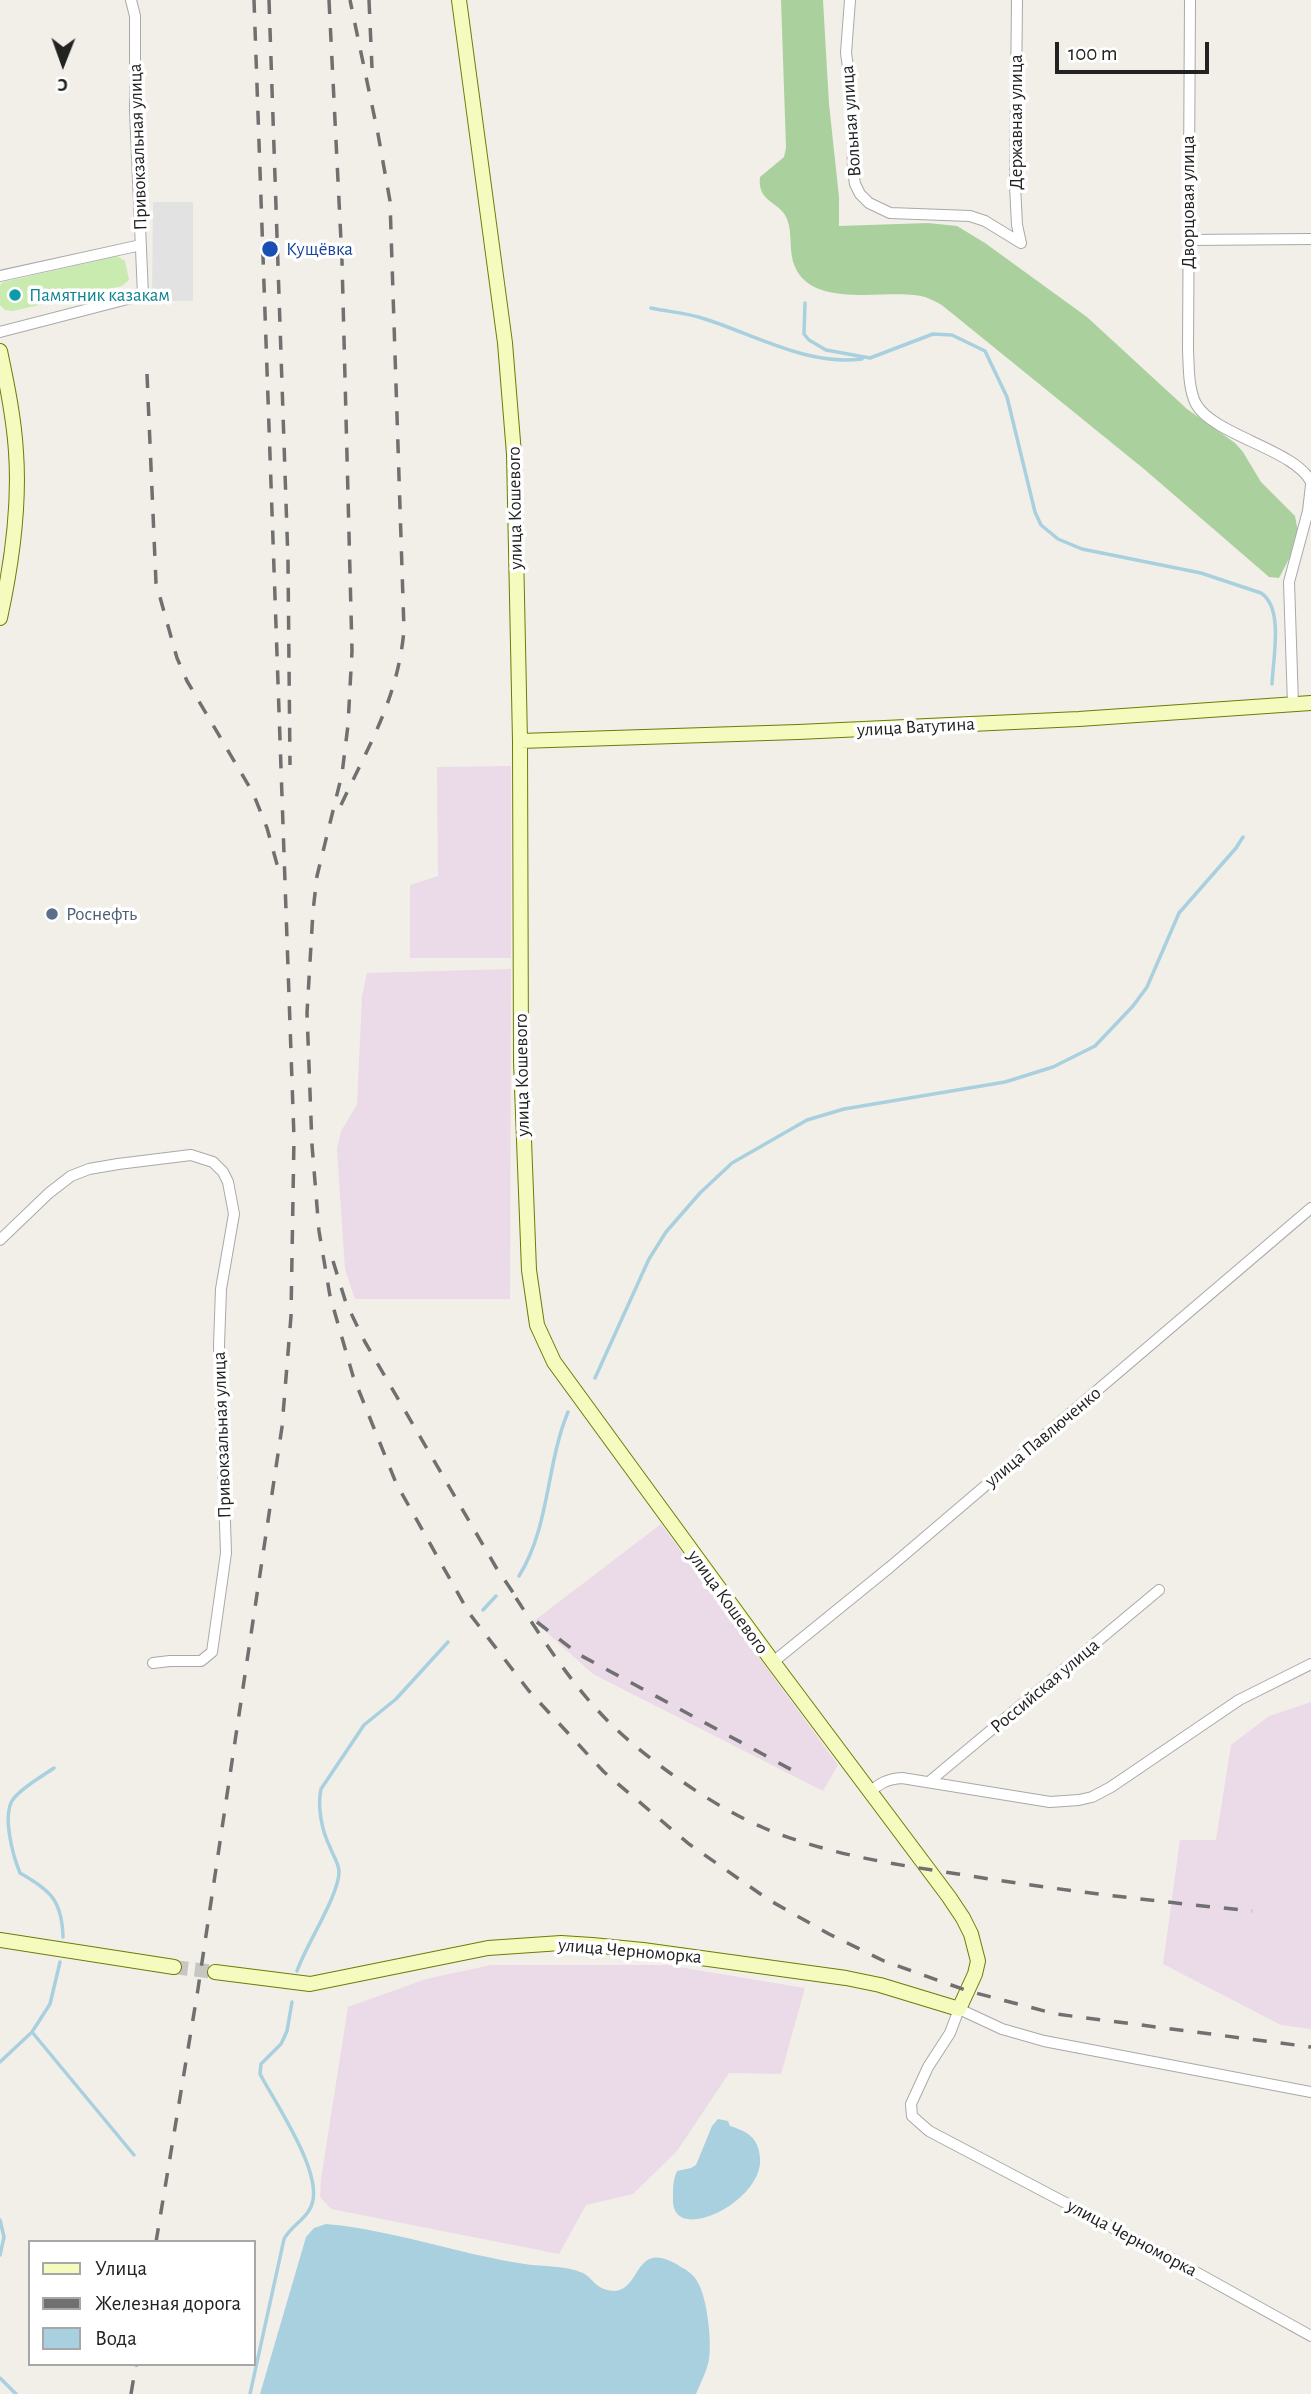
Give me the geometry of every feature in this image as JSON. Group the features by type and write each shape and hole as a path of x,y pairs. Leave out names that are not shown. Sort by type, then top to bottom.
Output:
{"street":[{"name":"Привокзальная улица","path":"0,332 143,295 135,111 135,16 131,0"},
{"name":"улица Кошевого","path":"459,0 496,271 511,407 516,504 520,740 521,1062 529,1270 537,1325 554,1362 869,1793 949,1897 971,1934 978,1961 959,2009"},
{"name":"Вольная улица","path":"850,0 846,53 852,96 853,171 860,194 869,203 890,213 970,216 1021,243"},
{"name":"Державная улица","path":"1017,0 1015,185 1016,217 1021,243"},
{"name":"Дворцовая улица","path":"1190,0 1188,350 1192,391 1202,412 1215,422 1287,460 1310,480"},
{"path":"1188,240 1311,239"},
{"path":"0,276 141,245"},
{"path":"0,351 9,391 16,452 16,512 10,569 0,618"},
{"path":"1293,705 1289,582 1308,511 1310,480"},
{"path":"0,580 10,569"},
{"name":"улица Ватутина","path":"520,740 798,732 1079,719 1311,703"},
{"name":"Привокзальная улица","path":"0,1240 49,1193 71,1176 89,1169 191,1155 213,1162 228,1182 233,1196 234,1214 221,1289 219,1345 226,1553 212,1652 201,1661 153,1663"},
{"name":"улица Павлюченко","path":"773,1662 890,1567 1311,1208"},
{"name":"Российская улица","path":"930,1781 1159,1590"},
{"path":"869,1793 878,1783 888,1779 930,1781 1050,1802 1092,1797 1111,1787 1239,1700 1311,1664"},
{"path":"0,1940 174,1967"},
{"name":"улица Черноморка","path":"215,1972 310,1984 488,1948 561,1943 656,1951 880,1984 959,2009 1002,2029 1044,2041 1311,2092"},
{"name":"улица Черноморка","path":"959,2009 950,2033 913,2097 910,2111 919,2123 929,2131 1311,2336"}],"shaded area":[{"path":"153,202 193,202 193,301 152,301"},
{"path":"511,766 511,958 410,958 410,885 438,876 437,767"},
{"path":"511,969 510,1299 355,1299 345,1269 337,1149 341,1131 357,1105 362,996 367,973"},
{"path":"661,1524 838,1765 823,1791 593,1674 534,1621"},
{"path":"1311,1702 1311,2029 1281,2025 1163,1964 1180,1840 1216,1840 1231,1745 1269,1716"},
{"path":"491,1965 667,1965 805,1988 781,2074 729,2073 677,2151 633,2194 586,2205 559,2254 331,2209 320,2197 321,2179 348,2007 426,1979"}],"green space":[{"path":"781,0 823,0 839,226 928,223 957,226 985,243 1087,317 1187,409 1235,443 1261,482 1295,516 1298,532 1291,555 1279,578 1269,577 1144,469 940,304 914,295 848,295 831,292 816,288 804,280 793,261 787,219 779,208 765,197 760,186 760,177 784,157 786,148"},
{"path":"117,256 125,261 129,280 122,286 13,311 5,310 0,305 0,285 3,282"}],"water":[{"path":"718,2119 728,2121 730,2126 747,2133 754,2140 760,2158 757,2174 748,2190 733,2203 700,2219 685,2219 676,2212 673,2197 676,2174 677,2171 696,2165 712,2126"},
{"path":"326,2224 376,2231 500,2260 569,2269 583,2273 601,2288 617,2291 626,2287 644,2263 652,2258 664,2259 690,2273 701,2288 710,2341 704,2376 696,2394 260,2394 306,2237 314,2228"}],"waterway":[{"path":"805,303 804,334 826,350 870,358 933,334 952,335 985,351 1007,397 1035,512 1041,525 1058,539 1082,549 1201,573 1261,593 1273,610 1275,622 1272,684"},
{"path":"651,308 699,317 802,354 842,360 862,359"},
{"path":"595,1378 649,1259 666,1232 700,1193 732,1163 807,1120 844,1109 1005,1082 1053,1067 1095,1046 1147,987 1179,913 1243,837"},
{"path":"519,1576 537,1537 555,1453 568,1412"},
{"path":"483,1610 496,1596"},
{"path":"297,1971 338,1882 337,1863 327,1841 320,1811 321,1789 364,1725 396,1699 448,1642"},
{"path":"54,1768 14,1798 10,1805 8,1824 20,1873 47,1891 57,1905 63,1937"},
{"path":"0,2062 32,2032 50,2004 60,1962"},
{"path":"250,2394 284,2239 308,2212 313,2200 310,2171 303,2154 260,2074 261,2064 281,2044 287,2031 292,2002"},
{"path":"32,2032 134,2155"},
{"path":"0,2220 4,2237 0,2255"},
{"path":"0,2378 16,2394"}],"tunnel":[{"path":"174,1967 215,1972"}],"railway":[{"path":"156,2240 198,1989 282,1427 291,1316 294,1138 254,0"},
{"path":"269,0 288,561 290,765"},
{"path":"329,0 342,261 352,651 342,774 317,876 313,911 307,1013 312,1145 319,1231 330,1296 353,1376 396,1483 469,1613 529,1691 604,1772 689,1844 769,1900 884,1961 968,1991 1056,2014 1311,2047"},
{"path":"341,805 389,699 396,678 404,630 390,201 350,0"},
{"path":"369,0 372,68"},
{"path":"147,374 156,583 177,658 187,681 253,793 267,828 278,868"},
{"path":"333,1261 346,1303 365,1342 497,1569 521,1604"},
{"path":"516,1598 574,1682 615,1728 686,1784 726,1809 764,1828 811,1845 909,1866 1068,1890 1252,1911"},
{"path":"537,1622 580,1655 792,1770"},
{"path":"131,2394 136,2366"}],"place":[{"name":"Кущёвка","path":"270,249"},
{"name":"Памятник казакам","path":"15,295"},
{"name":"Роснефть","path":"52,914"}]}
